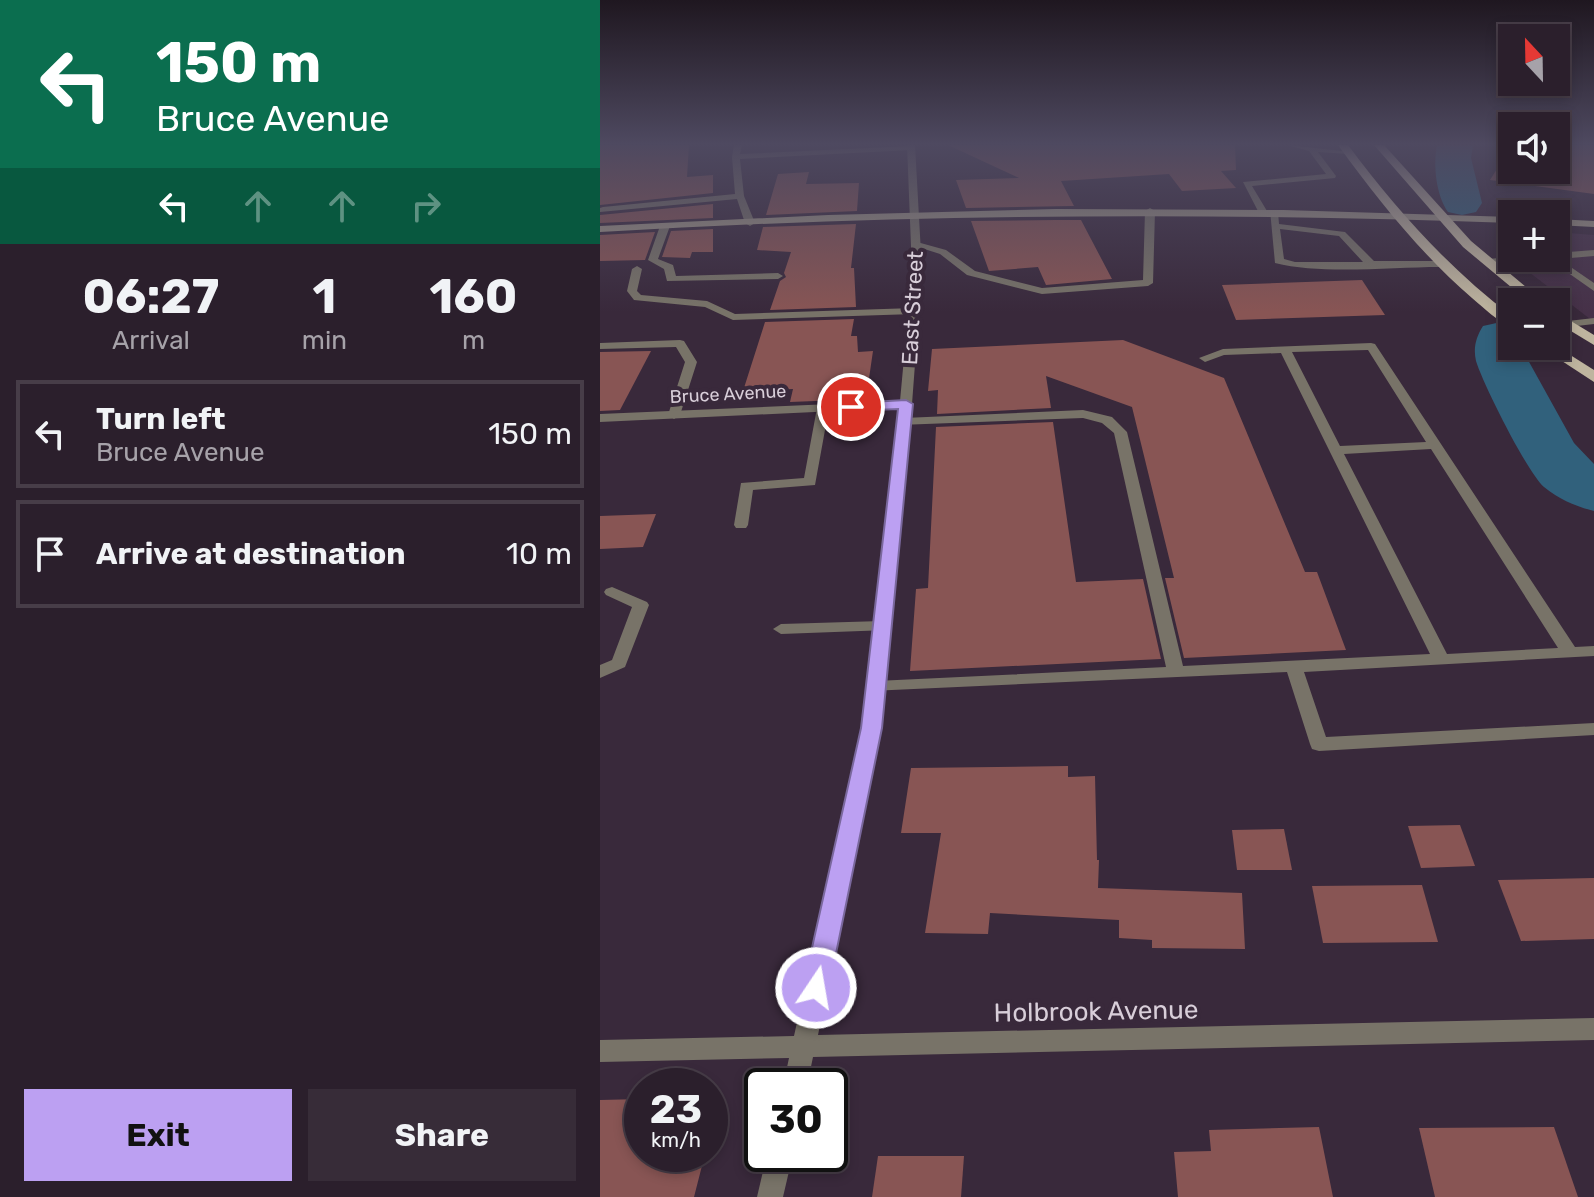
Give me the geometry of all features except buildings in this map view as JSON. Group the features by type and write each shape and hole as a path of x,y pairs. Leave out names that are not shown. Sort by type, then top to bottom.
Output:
{"main road":[{"path":"1385,201 1440,264 1498,312"},
{"path":"1431,201 1467,244 1520,288"},
{"path":"600,229 1150,211 1267,211 1498,219"},
{"path":"1570,223 1594,224"},
{"path":"1570,325 1594,341"},
{"path":"1568,360 1594,377"}],"street":[{"path":"603,210 692,201"},
{"path":"742,201 750,223"},
{"name":"East Street","path":"799,1068 871,728 914,311 917,245 913,201"},
{"path":"1259,201 1275,226 1279,261 1295,265 1440,264"},
{"path":"917,245 943,252 971,273 1042,291 1148,283 1150,211"},
{"path":"665,226 653,260 669,267 671,279 778,276"},
{"path":"1275,226 1342,234 1373,266"},
{"path":"1570,255 1594,253"},
{"path":"1487,262 1498,261"},
{"path":"637,269 632,291 638,298 707,304 733,317 914,311"},
{"path":"1570,269 1594,288"},
{"path":"1570,320 1594,321"},
{"path":"600,346 680,343 691,362 674,415"},
{"path":"1205,358 1223,352 1371,346 1570,653"},
{"path":"1285,349 1441,659"},
{"name":"Bruce Avenue","path":"600,418 906,404"},
{"path":"741,525 746,486 810,482 823,408"},
{"path":"904,422 1083,414 1107,420 1120,432 1176,673"},
{"path":"1336,450 1437,445"},
{"path":"600,672 619,663 641,605 612,592"},
{"path":"781,629 882,626"},
{"path":"876,687 1594,651"},
{"path":"1294,667 1319,744 1594,729"},
{"name":"Holbrook Avenue","path":"600,1051 1594,1029"},
{"path":"770,1197 776,1172"}],"shaded area":[{"path":"1570,233 1594,235 1594,322 1570,304 1570,288 1550,288 1529,272 1570,272"}],"waterway":[{"path":"1502,360 1546,446 1564,472 1594,492"}],"route":[{"path":"816,988 871,728 906,404 851,407"}]}
